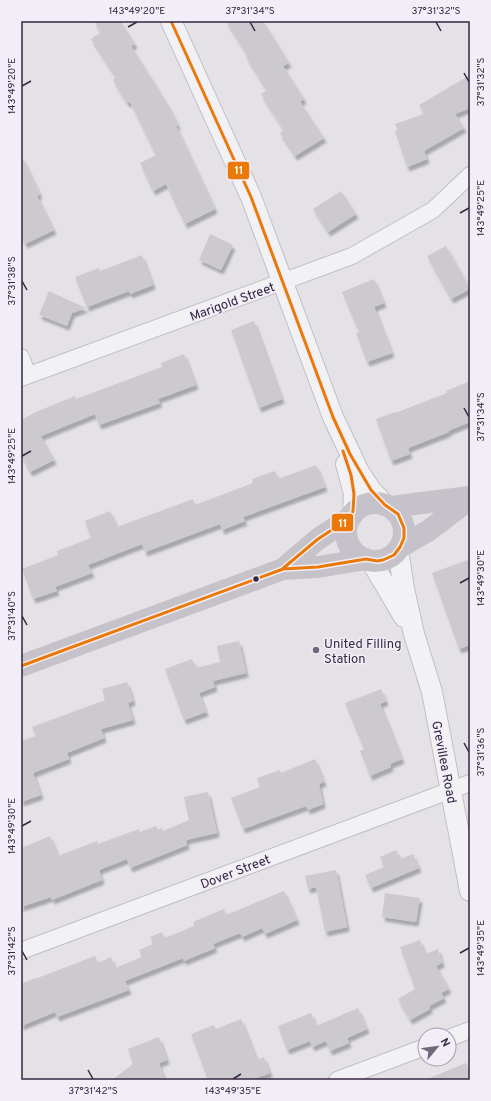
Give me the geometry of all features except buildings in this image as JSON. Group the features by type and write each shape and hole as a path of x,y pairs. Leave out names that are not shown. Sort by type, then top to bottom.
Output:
{"main road":[{"path":"283,569 318,539 352,516 360,508 368,504 376,503 388,506 470,498"},
{"path":"21,666 283,569 318,567 368,560 383,560 389,558 399,549 428,531 470,498"},
{"path":"388,506 398,514 404,528 404,538 399,549"},
{"path":"352,516 347,527 348,542 357,554 368,560"}],"street":[{"path":"170,21 251,197 333,418 359,472 371,490 388,506"},
{"name":"Marigold Street","path":"25,377 352,256 433,210 470,175"},
{"path":"21,357 25,377"},
{"path":"333,418 354,494 352,516"},
{"name":"Grevillea Road","path":"399,549 404,589 414,634 432,692 470,891"},
{"name":"Grevillea Road","path":"368,560 414,634"},
{"name":"Dover Street","path":"21,951 470,783"},
{"path":"457,1035 470,1030"},
{"path":"337,1080 417,1050"}],"transit line":[{"name":"11","path":"21,666 283,569 318,567 366,559 377,561 383,560 394,555 404,538 404,528 398,514 385,505 371,490 350,454 333,417 251,197 171,21"},
{"name":"11","path":"281,570 318,539 350,518 353,511 354,494 351,475 343,451"}],"place":[{"name":"United Filling Station","path":"316,650"}]}
